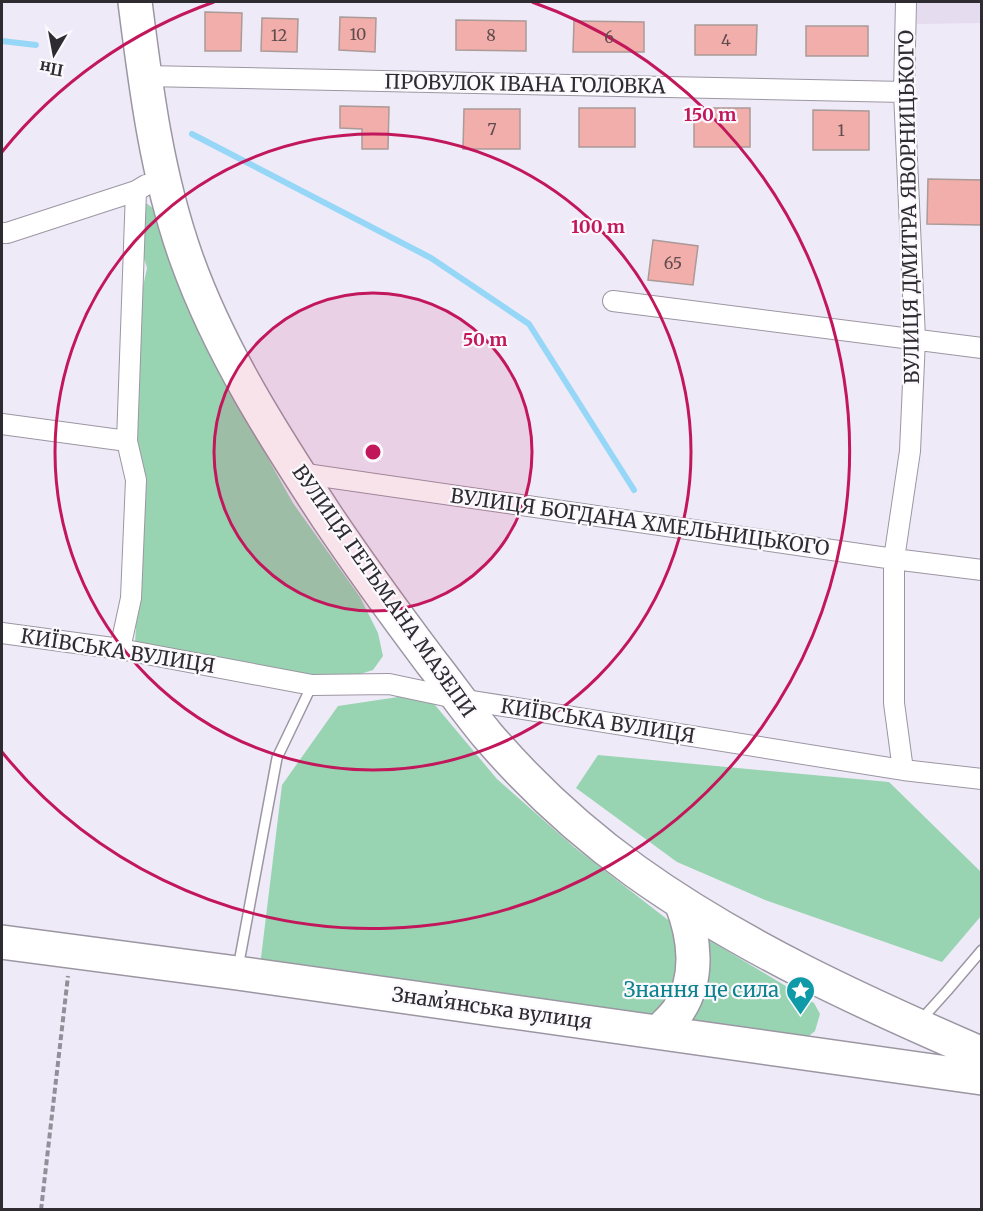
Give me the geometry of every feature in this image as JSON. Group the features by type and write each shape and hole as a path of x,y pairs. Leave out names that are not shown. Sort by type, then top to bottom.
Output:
{"highway":[{"name":"ВУЛИЦЯ ГЕТЬМАНА МАЗЕПИ","path":"135,2 152,124 149,184 210,314 238,371 299,473 399,620 487,734 524,775 595,840 634,871 681,902 797,969 981,1054"},
{"path":"659,1032 678,1011 687,994 692,974 692,938 689,920 681,902"},
{"name":"Знамʼянська вулиця","path":"2,942 981,1078"}],"street":[{"name":"ВУЛИЦЯ ДМИТРА ЯВОРНИЦЬКОГО","path":"903,770 894,703 894,559 910,451 915,339 904,92 906,2"},
{"name":"ПРОВУЛОК ІВАНА ГОЛОВКА","path":"145,76 904,92"},
{"path":"2,233 7,234 149,184 127,441 136,480 131,598 120,648"},
{"path":"613,301 981,348"},
{"path":"2,424 127,441"},
{"name":"ВУЛИЦЯ БОГДАНА ХМЕЛЬНИЦЬКОГО","path":"299,473 981,570"},
{"name":"КИЇВСЬКА ВУЛИЦЯ","path":"2,633 120,648 312,685 389,684 460,699 903,770 981,779"}],"lane":[{"path":"237,973 278,758 312,685"},
{"path":"916,1025 981,950"}],"path":[{"path":"40,1209 71,951"}],"shaded area":[{"path":"917,2 981,2 981,23 917,24"}],"green space":[{"path":"146,203 154,209 229,389 293,503 360,597 378,633 383,656 373,670 354,676 288,681 217,657 135,644 144,487 141,454 136,438 136,319 147,268 142,251"},
{"path":"398,697 417,698 435,705 497,779 574,847 672,923 684,949 677,995 642,1023 260,966 282,785 338,706"},
{"path":"598,755 889,782 981,872 981,916 942,962 765,900 677,862 576,788"},
{"path":"704,937 814,1003 820,1014 815,1031 804,1040 684,1021"}],"building":[{"path":"205,12 242,13 241,51 205,51"},
{"path":"340,17 376,18 375,52 339,50"},
{"path":"262,18 298,19 297,52 261,51"},
{"path":"456,20 526,21 526,51 456,50"},
{"path":"574,21 644,22 644,52 573,52"},
{"path":"695,25 757,25 756,55 695,55"},
{"path":"806,26 868,26 868,56 806,56"},
{"path":"340,106 389,107 388,149 362,149 362,129 340,128"},
{"path":"579,108 635,108 635,147 579,147"},
{"path":"694,108 750,108 750,147 694,147"},
{"path":"464,109 520,109 520,149 463,149"},
{"path":"813,110 869,111 869,150 813,150"},
{"path":"928,179 982,180 982,225 927,224"},
{"path":"653,240 698,246 693,285 648,280"}],"waterway":[{"path":"2,41 36,45"},
{"path":"192,134 431,258 529,324 634,490"}],"place":[{"name":"Знання це сила","path":"800,1016"}]}
